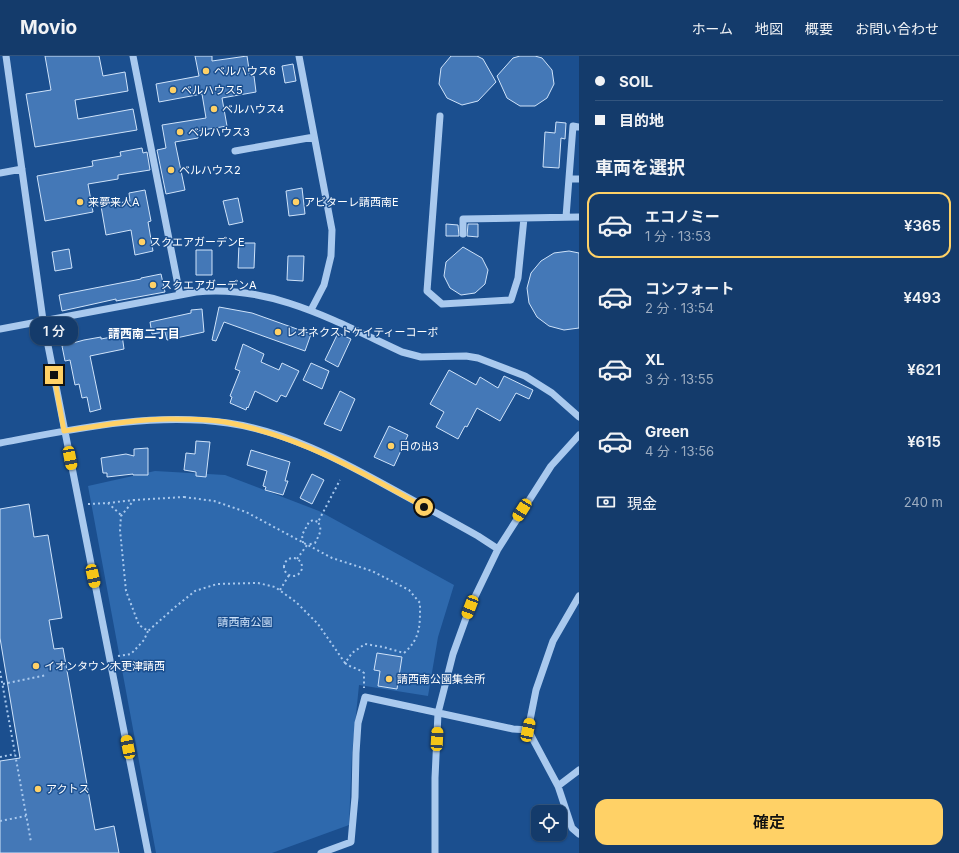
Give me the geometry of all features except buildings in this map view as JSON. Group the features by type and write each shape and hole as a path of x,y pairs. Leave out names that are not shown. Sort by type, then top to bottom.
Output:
{"street":[{"path":"6,56 43,320 148,853"},
{"path":"133,56 180,295"},
{"path":"299,56 332,230 331,256 324,285 311,310"},
{"path":"440,116 427,291 442,304 511,300 518,278 524,218"},
{"path":"566,217 573,126 579,127"},
{"path":"235,151 314,137"},
{"path":"0,173 22,169"},
{"path":"569,179 579,179"},
{"path":"463,234 463,219 579,217"},
{"path":"0,329 180,295 215,290 266,296 311,310 402,352 421,357 466,356 478,358 525,376 552,393 579,417"},
{"path":"0,443 64,431 130,422 169,419 228,423 292,440 344,463 478,536 498,549"},
{"path":"435,853 435,778 438,713 455,648 470,607 498,549 551,466 579,435"},
{"path":"579,596 553,641 536,690 528,730 558,786 572,828 579,834"},
{"path":"321,853 351,842 355,797 358,723 365,697 513,729 528,730"},
{"path":"558,786 579,770"}],"path":[{"path":"318,522 340,480"},
{"path":"79,506 91,503 184,497 214,501 246,512 332,558 372,572 409,590 420,603 420,628 411,646 404,653 383,647 364,644 352,653 345,662"},
{"path":"134,500 121,514 120,530 126,591 139,625 148,631"},
{"path":"108,503 121,516"},
{"path":"298,559 307,545 315,543 320,534 321,527 318,522 314,520 309,522 302,535 303,543"},
{"path":"290,558 298,559 302,566 300,573 293,576 289,575 284,569 286,561 290,558"},
{"path":"280,590 289,575"},
{"path":"110,657 131,654 144,640 148,631 195,591 217,584 258,583 275,587 296,602 318,624 345,662 364,673 365,697"},
{"path":"0,671 31,842"},
{"path":"2,684 47,675"},
{"path":"0,757 15,754"},
{"path":"0,821 26,816"}],"green space":[{"name":"請西南公園","path":"155,471 225,475 319,511 454,585 438,637 428,696 359,685 352,754 349,825 272,853 156,853 88,486"}],"place":[{"name":"ベルハウス6","path":"206,71"},
{"name":"ベルハウス5","path":"173,90"},
{"name":"ベルハウス4","path":"214,109"},
{"name":"ベルハウス3","path":"180,132"},
{"name":"ベルハウス2","path":"171,170"},
{"name":"来夢来人A","path":"80,202"},
{"name":"アビターレ請西南E","path":"296,202"},
{"name":"スクエアガーデンE","path":"142,242"},
{"name":"スクエアガーデンA","path":"153,285"},
{"name":"レオネクストケイティーコーポ","path":"278,332"},
{"name":"日の出3","path":"391,446"},
{"name":"イオンタウン木更津請西","path":"36,666"},
{"name":"請西南公園集会所","path":"389,679"},
{"name":"アクトス","path":"38,789"}],"district":[{"name":"請西南二丁目","path":"144,334"}],"route":[{"path":"54,375 64,431 130,422 169,419 228,423 292,440 344,463 424,507"}]}
